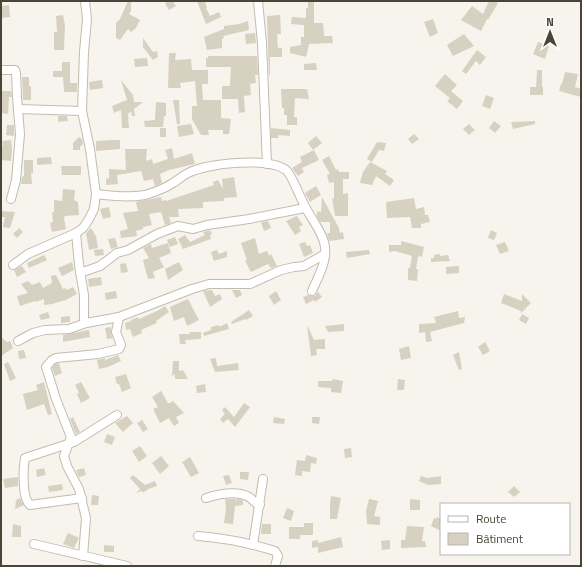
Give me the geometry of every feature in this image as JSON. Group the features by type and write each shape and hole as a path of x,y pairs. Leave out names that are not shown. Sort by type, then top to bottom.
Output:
{"street":[{"path":"13,265 28,254 76,233 83,228 94,209 96,194 90,149 82,111 84,52 88,19 86,1"},
{"path":"258,1 263,56 267,164"},
{"path":"1,70 12,69 15,71 20,134 20,150 11,200"},
{"path":"18,109 82,111"},
{"path":"96,194 136,196 162,189 174,183 188,172 202,168 252,162 278,167 288,173 305,208 324,240 325,254 323,267 312,291"},
{"path":"80,273 100,266 117,253 128,250 157,234 178,226 193,229 207,225 249,219 305,208"},
{"path":"76,233 84,296 84,319 86,323"},
{"path":"18,341 39,331 69,329 86,323 95,323 119,317 209,284 250,284 281,270 304,266 325,254"},
{"path":"83,556 86,518 82,498 64,456 71,440 46,367 56,358 98,354 119,349 121,345 116,329 119,317"},
{"path":"82,498 32,506 28,504 26,501 24,479 25,458 69,444 117,415"},
{"path":"253,544 263,479"},
{"path":"206,498 228,493 244,496 260,505"},
{"path":"198,536 215,537 253,544 275,550 278,556 275,566"},
{"path":"34,544 127,566"}],"building":[{"path":"128,1 131,1 131,11 129,14 140,20 136,28 131,32 128,29 120,40 116,38 116,23 120,19"},
{"path":"173,1 176,6 169,10 165,3"},
{"path":"197,1 205,1 206,8 210,16 219,12 221,17 206,24"},
{"path":"308,1 314,1 314,23 323,23 324,36 332,36 333,43 309,44 306,57 290,53 290,47 301,45 301,37 304,37 304,25 291,24 292,17 306,18"},
{"path":"489,1 495,1 498,3 481,31 461,20 472,6 483,14"},
{"path":"9,5 10,17 1,18 1,6"},
{"path":"63,15 65,25 64,50 54,50 54,32 57,32 56,16"},
{"path":"280,15 281,34 277,34 278,48 282,48 282,57 270,57 269,75 267,16"},
{"path":"433,19 438,33 430,37 424,22"},
{"path":"248,21 249,30 223,36 222,48 207,50 204,37 224,29 224,26"},
{"path":"255,33 256,43 246,44 245,34"},
{"path":"464,34 474,46 453,56 447,45"},
{"path":"143,38 153,52 157,51 158,57 153,60 143,47"},
{"path":"538,42 549,46 545,59 533,54"},
{"path":"477,50 486,57 480,65 476,61 466,74 462,71"},
{"path":"169,53 176,53 175,60 191,59 192,70 208,70 208,84 202,84 203,100 221,100 221,118 231,119 229,134 223,134 223,130 208,130 209,135 201,135 192,119 192,106 197,106 195,81 180,83 181,88 168,88"},
{"path":"208,56 257,56 258,75 255,75 256,83 250,84 251,95 244,96 245,112 239,113 238,99 222,99 222,86 230,86 231,67 206,67 206,58 208,58"},
{"path":"147,58 148,66 135,67 134,59"},
{"path":"62,62 70,62 70,83 77,83 77,92 64,92 63,77 53,77 53,71 62,71"},
{"path":"316,63 317,70 304,70 304,64"},
{"path":"537,70 542,70 543,95 530,95 530,87 536,87"},
{"path":"565,72 578,74 575,87 581,89 581,97 559,91"},
{"path":"445,74 457,85 451,91 463,101 457,109 447,101 450,98 435,86"},
{"path":"22,77 29,77 29,86 31,86 31,100 23,100"},
{"path":"102,80 103,88 90,90 89,82"},
{"path":"121,80 133,95 134,102 143,102 134,109 135,116 132,116 131,111 128,114 129,128 122,128 121,110 114,113 112,106 127,100"},
{"path":"281,89 307,89 309,99 295,98 294,117 297,117 297,125 287,125 287,115 284,115 284,108 282,108"},
{"path":"1,91 11,91 12,97 9,97 8,114 1,113"},
{"path":"486,95 494,98 490,109 482,106"},
{"path":"173,100 179,100 180,124 177,124"},
{"path":"156,102 166,103 166,116 164,116 163,127 145,127 144,121 155,120"},
{"path":"58,116 67,116 68,121 58,122"},
{"path":"494,121 501,126 495,133 489,128"},
{"path":"535,121 535,124 513,129 511,122"},
{"path":"191,124 194,134 179,137 177,126"},
{"path":"469,124 475,130 469,135 463,129"},
{"path":"7,125 14,125 14,136 6,135"},
{"path":"160,128 166,128 166,137 160,137"},
{"path":"271,128 290,130 290,136 279,135 278,138 271,138"},
{"path":"414,134 419,139 412,144 408,139"},
{"path":"316,136 322,143 313,150 308,143"},
{"path":"79,137 82,139 83,144 80,147 80,150 73,150 73,143"},
{"path":"11,140 11,161 1,160 1,146 3,146 2,141"},
{"path":"120,140 120,149 96,151 96,141"},
{"path":"377,142 386,143 384,151 379,150 372,162 367,159"},
{"path":"172,148 174,159 192,153 195,164 169,170 160,174 162,183 155,186 153,179 144,181 141,171 117,175 118,184 106,185 106,179 109,178 109,169 126,170 125,149 147,149 146,161 152,159 153,164 168,159 165,150"},
{"path":"314,150 319,160 302,168 304,172 298,176 292,168 302,162 300,157"},
{"path":"329,156 336,170 338,169 339,172 349,172 349,179 343,179 343,194 348,193 348,216 335,216 332,198 334,199 334,182 329,183 327,175 330,174 322,160"},
{"path":"51,157 52,164 37,165 37,158"},
{"path":"24,160 33,160 33,173 31,173 32,184 21,184 22,177 24,176"},
{"path":"370,162 387,171 385,174 394,180 390,186 376,176 372,185 360,183 363,172"},
{"path":"61,166 81,166 81,175 62,175"},
{"path":"234,177 237,197 224,198 224,201 203,202 203,208 178,209 179,217 169,217 171,223 165,225 161,212 149,214 152,225 143,227 143,229 136,231 137,236 121,238 120,231 128,229 123,213 138,211 136,202 161,197 162,201 166,201 214,185 213,182 218,180 223,189 222,179"},
{"path":"316,186 321,195 310,202 305,193"},
{"path":"63,189 75,190 74,200 78,202 79,215 65,216 66,229 52,232 50,223 53,222 52,212 54,212 54,200 62,201"},
{"path":"322,197 339,228 340,233 343,232 344,239 329,241 327,233 330,233 330,222 320,222 317,216 317,211 321,212"},
{"path":"414,198 416,209 424,207 425,215 428,215 430,222 421,224 421,228 412,228 410,217 387,218 386,202"},
{"path":"109,207 111,217 103,219 100,209"},
{"path":"1,211 15,212 10,228 3,227 5,217 1,217"},
{"path":"297,216 303,225 299,227 301,231 295,235 286,221"},
{"path":"268,221 271,228 264,231 261,222"},
{"path":"19,228 23,232 17,238 13,234"},
{"path":"91,228 96,236 98,248 89,250 86,233"},
{"path":"210,230 212,234 210,235 211,239 183,249 178,239 185,235 190,242 205,235 203,232"},
{"path":"491,230 497,233 494,240 488,238"},
{"path":"175,237 178,244 170,247 167,240"},
{"path":"115,238 118,247 111,249 108,239"},
{"path":"255,238 259,254 267,251 269,256 271,254 277,266 271,268 268,264 251,272 245,261 247,260 241,243"},
{"path":"401,241 424,247 422,257 418,256 416,269 418,269 417,281 408,280 408,268 410,268 412,256 395,251 389,252 389,245 401,245"},
{"path":"305,242 307,246 310,245 313,253 304,257 299,244"},
{"path":"505,242 509,251 500,254 496,245"},
{"path":"168,243 171,253 159,258 164,267 153,272 155,278 148,279 143,260 149,258 143,248 151,244 152,248"},
{"path":"103,249 104,255 95,256 94,250"},
{"path":"217,250 219,254 227,251 227,257 214,261 211,252"},
{"path":"369,250 370,254 347,258 346,252"},
{"path":"440,254 440,256 448,255 450,261 431,262 431,258 434,258 434,255"},
{"path":"44,255 47,260 29,268 27,263"},
{"path":"72,262 74,270 62,276 58,268"},
{"path":"179,262 183,270 168,280 165,269"},
{"path":"126,263 128,272 121,273 120,264"},
{"path":"22,266 26,272 17,277 14,270"},
{"path":"459,266 459,273 446,274 446,267"},
{"path":"56,275 63,289 65,288 67,290 73,287 77,294 66,300 52,304 44,305 44,299 20,306 17,296 28,293 21,284 28,281 32,285 40,282 43,288 52,283 51,276"},
{"path":"101,277 102,285 89,287 88,279"},
{"path":"212,290 215,296 220,294 222,299 210,307 203,291"},
{"path":"232,290 240,290 242,295 236,298"},
{"path":"116,291 117,298 106,300 105,293"},
{"path":"276,291 281,300 274,305 269,296"},
{"path":"318,292 322,297 315,302 314,300 306,304 303,297 308,295 315,296"},
{"path":"504,294 522,301 522,294 531,303 521,313 521,311 501,303"},
{"path":"188,299 199,320 187,326 184,317 174,321 170,307"},
{"path":"165,306 169,312 156,321 157,323 141,330 142,333 133,337 130,329 126,330 125,323 138,317 139,319"},
{"path":"249,310 253,316 246,320 245,319 232,324 231,322"},
{"path":"458,311 459,318 465,317 464,323 430,332 432,341 426,342 425,332 419,333 419,324 436,323 434,317"},
{"path":"48,312 50,318 41,320 39,315"},
{"path":"522,314 529,318 526,324 519,320"},
{"path":"70,316 70,322 61,323 61,317"},
{"path":"227,323 229,329 204,336 203,333 211,330 211,327 219,325 219,327"},
{"path":"344,324 344,331 328,332 325,326"},
{"path":"307,325 314,340 325,339 325,349 316,349 317,355 311,356"},
{"path":"111,327 111,334 113,338 107,339 105,328"},
{"path":"89,330 90,337 63,342 63,335"},
{"path":"189,332 201,332 201,339 185,340 186,344 180,344 179,334 190,334"},
{"path":"1,337 7,342 10,341 13,348 1,356"},
{"path":"485,342 490,351 483,355 478,347"},
{"path":"409,346 411,358 401,360 399,349"},
{"path":"24,350 26,358 19,359 18,351"},
{"path":"459,352 462,369 459,370 453,355"},
{"path":"118,355 121,361 99,369 97,360 105,358 105,360"},
{"path":"216,358 217,366 238,363 239,370 215,372 210,359"},
{"path":"173,361 179,361 179,371 183,370 188,379 175,379 175,374 172,376"},
{"path":"8,362 16,378 10,381 4,364"},
{"path":"59,363 62,373 55,376 52,368 55,364"},
{"path":"126,374 131,388 122,392 115,377"},
{"path":"333,379 343,381 341,393 331,392 331,388 318,387 318,381 332,381"},
{"path":"398,379 405,380 404,390 397,390"},
{"path":"44,382 52,414 48,415 44,404 27,410 23,394 38,390 36,385"},
{"path":"81,382 90,398 81,403 77,394 79,393 75,385"},
{"path":"205,384 206,392 197,393 196,386"},
{"path":"161,391 168,403 173,401 184,413 176,417 179,423 174,426 169,418 160,423 153,409 158,407 152,397"},
{"path":"244,403 250,407 235,427 228,419 223,423 220,419 225,414 222,410 225,407 234,417"},
{"path":"127,416 133,423 123,432 115,423"},
{"path":"73,417 80,432 76,434 70,419"},
{"path":"274,417 285,419 284,424 273,423"},
{"path":"312,417 320,417 319,424 312,423"},
{"path":"142,420 148,429 143,432 137,423"},
{"path":"107,434 115,437 112,445 104,442"},
{"path":"140,446 147,456 139,462 132,451"},
{"path":"351,448 352,457 345,458 344,449"},
{"path":"306,455 317,458 316,464 311,463 310,472 302,471 302,476 295,475 297,460 305,461"},
{"path":"161,456 169,466 160,474 152,463"},
{"path":"190,457 199,473 191,477 182,462"},
{"path":"44,468 46,475 37,477 36,470"},
{"path":"84,468 86,475 79,477 76,470"},
{"path":"240,472 249,472 248,480 240,479"},
{"path":"133,475 145,485 155,481 157,486 148,489 143,493 142,491 136,493 140,489 130,478"},
{"path":"229,475 232,483 226,485 223,476"},
{"path":"421,476 427,478 441,476 441,484 428,485 419,481"},
{"path":"18,477 18,486 5,488 3,479"},
{"path":"62,484 63,490 49,492 48,486"},
{"path":"514,486 520,492 514,497 508,492"},
{"path":"92,495 99,496 98,505 91,505"},
{"path":"331,496 341,498 337,519 330,519"},
{"path":"20,498 24,505 15,509 16,500"},
{"path":"225,499 236,499 237,503 237,499 243,500 243,505 235,506 233,524 224,523 226,509"},
{"path":"369,499 378,501 374,516 380,517 380,525 367,524 366,511"},
{"path":"410,499 420,500 420,510 410,510"},
{"path":"287,508 294,511 291,521 283,518"},
{"path":"437,517 440,518 440,530 431,526 434,518 436,519"},
{"path":"304,523 313,523 313,535 300,535 300,539 289,539 289,527 304,527"},
{"path":"13,524 21,526 21,537 12,537"},
{"path":"262,524 271,524 271,534 261,534"},
{"path":"407,526 424,527 422,541 425,541 426,547 401,548 401,540 405,540"},
{"path":"68,533 79,538 74,548 63,544"},
{"path":"341,537 343,547 318,553 318,547 312,548 312,541 318,540 318,543"},
{"path":"390,540 390,549 382,550 381,541"},
{"path":"104,545 114,546 114,552 104,552"}]}
